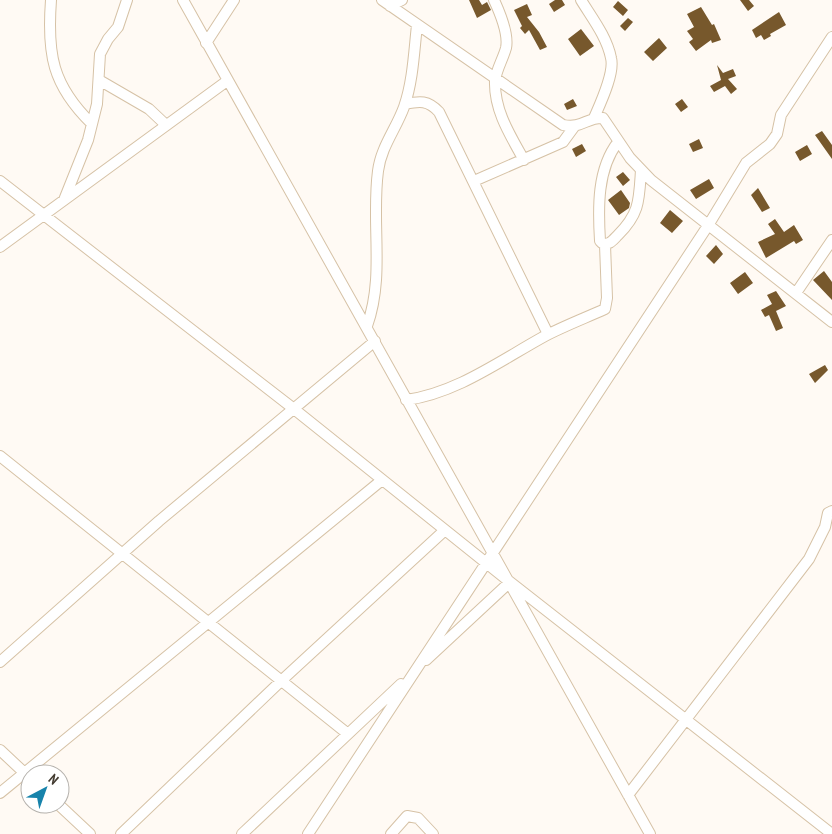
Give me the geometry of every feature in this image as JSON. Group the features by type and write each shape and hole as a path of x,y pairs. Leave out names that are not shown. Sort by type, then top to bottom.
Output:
{"street":[{"path":"64,200 92,124 99,80 100,54 108,39 118,27 128,0"},
{"path":"183,0 376,342 406,400 493,551 628,794 647,832"},
{"path":"206,42 234,0"},
{"path":"386,3 402,0"},
{"path":"494,0 501,14 506,46 495,78 495,96 505,126 524,160"},
{"path":"386,3 563,125 574,127 585,124 594,118 604,94 612,60 603,35 581,0"},
{"path":"50,1 52,56 63,91 92,124"},
{"path":"367,326 374,304 378,253 376,195 378,169 386,143 405,104 411,80 417,24"},
{"path":"308,834 485,562 709,224 746,162 770,144 777,134 781,115 832,37"},
{"path":"99,80 148,109 166,125"},
{"path":"0,247 227,81"},
{"path":"405,104 420,100 431,103 439,112 548,334"},
{"path":"594,118 603,118 613,130 618,142 651,180 832,322"},
{"path":"474,181 563,142 574,127"},
{"path":"406,400 426,398 454,387 548,334 604,309 607,298 605,245 600,241 597,205 611,151 618,142"},
{"path":"605,245 611,242 633,219 639,203 641,170"},
{"path":"0,181 294,409 510,582 832,834"},
{"path":"796,293 832,240"},
{"path":"0,662 159,521 376,342"},
{"path":"0,456 348,734"},
{"path":"41,764 382,480"},
{"path":"628,794 809,559 825,527 828,514 832,511"},
{"path":"121,834 281,680 445,530"},
{"path":"242,834 510,582"},
{"path":"0,750 20,769"},
{"path":"0,793 20,780"},
{"path":"69,814 90,834"},
{"path":"391,834 407,816 418,818 432,834"}],"building":[{"path":"469,0 479,0 482,5 487,2 491,10 477,18"},
{"path":"555,0 562,0 565,5 554,12 549,4"},
{"path":"740,0 749,0 754,6 748,11"},
{"path":"618,1 628,10 623,16 613,7"},
{"path":"527,4 532,15 527,17 539,32 547,47 540,50 529,30 525,34 520,28 522,26 514,10"},
{"path":"701,7 712,25 714,24 721,40 712,43 711,40 696,51 689,42 693,39 687,31 694,27 687,14"},
{"path":"779,12 786,25 770,34 771,36 764,40 761,35 756,38 752,30"},
{"path":"628,18 633,22 625,31 620,26"},
{"path":"581,29 594,46 580,56 568,39"},
{"path":"659,38 667,48 653,61 644,52"},
{"path":"717,65 723,73 733,69 736,76 728,79 737,89 731,94 725,86 714,92 710,86 721,80"},
{"path":"573,99 577,106 567,110 564,104"},
{"path":"682,99 688,107 681,112 675,104"},
{"path":"822,131 832,145 832,159 815,135"},
{"path":"699,139 703,148 693,152 689,144"},
{"path":"582,144 586,151 576,157 572,149"},
{"path":"807,145 812,154 800,161 795,152"},
{"path":"623,172 630,180 623,186 616,177"},
{"path":"709,179 714,188 696,199 690,190"},
{"path":"758,188 770,208 762,212 751,195"},
{"path":"621,190 630,203 629,208 619,215 608,200"},
{"path":"670,210 683,221 672,233 660,223"},
{"path":"775,219 784,232 794,225 803,240 796,244 794,241 766,258 758,242 775,234 768,224"},
{"path":"716,245 723,254 714,264 706,256"},
{"path":"824,271 832,282 832,300 813,280"},
{"path":"745,272 753,283 738,294 730,283"},
{"path":"776,291 786,306 776,311 783,328 776,331 769,315 765,317 761,310 772,304 767,295"},
{"path":"825,365 828,370 815,383 809,374"}]}
